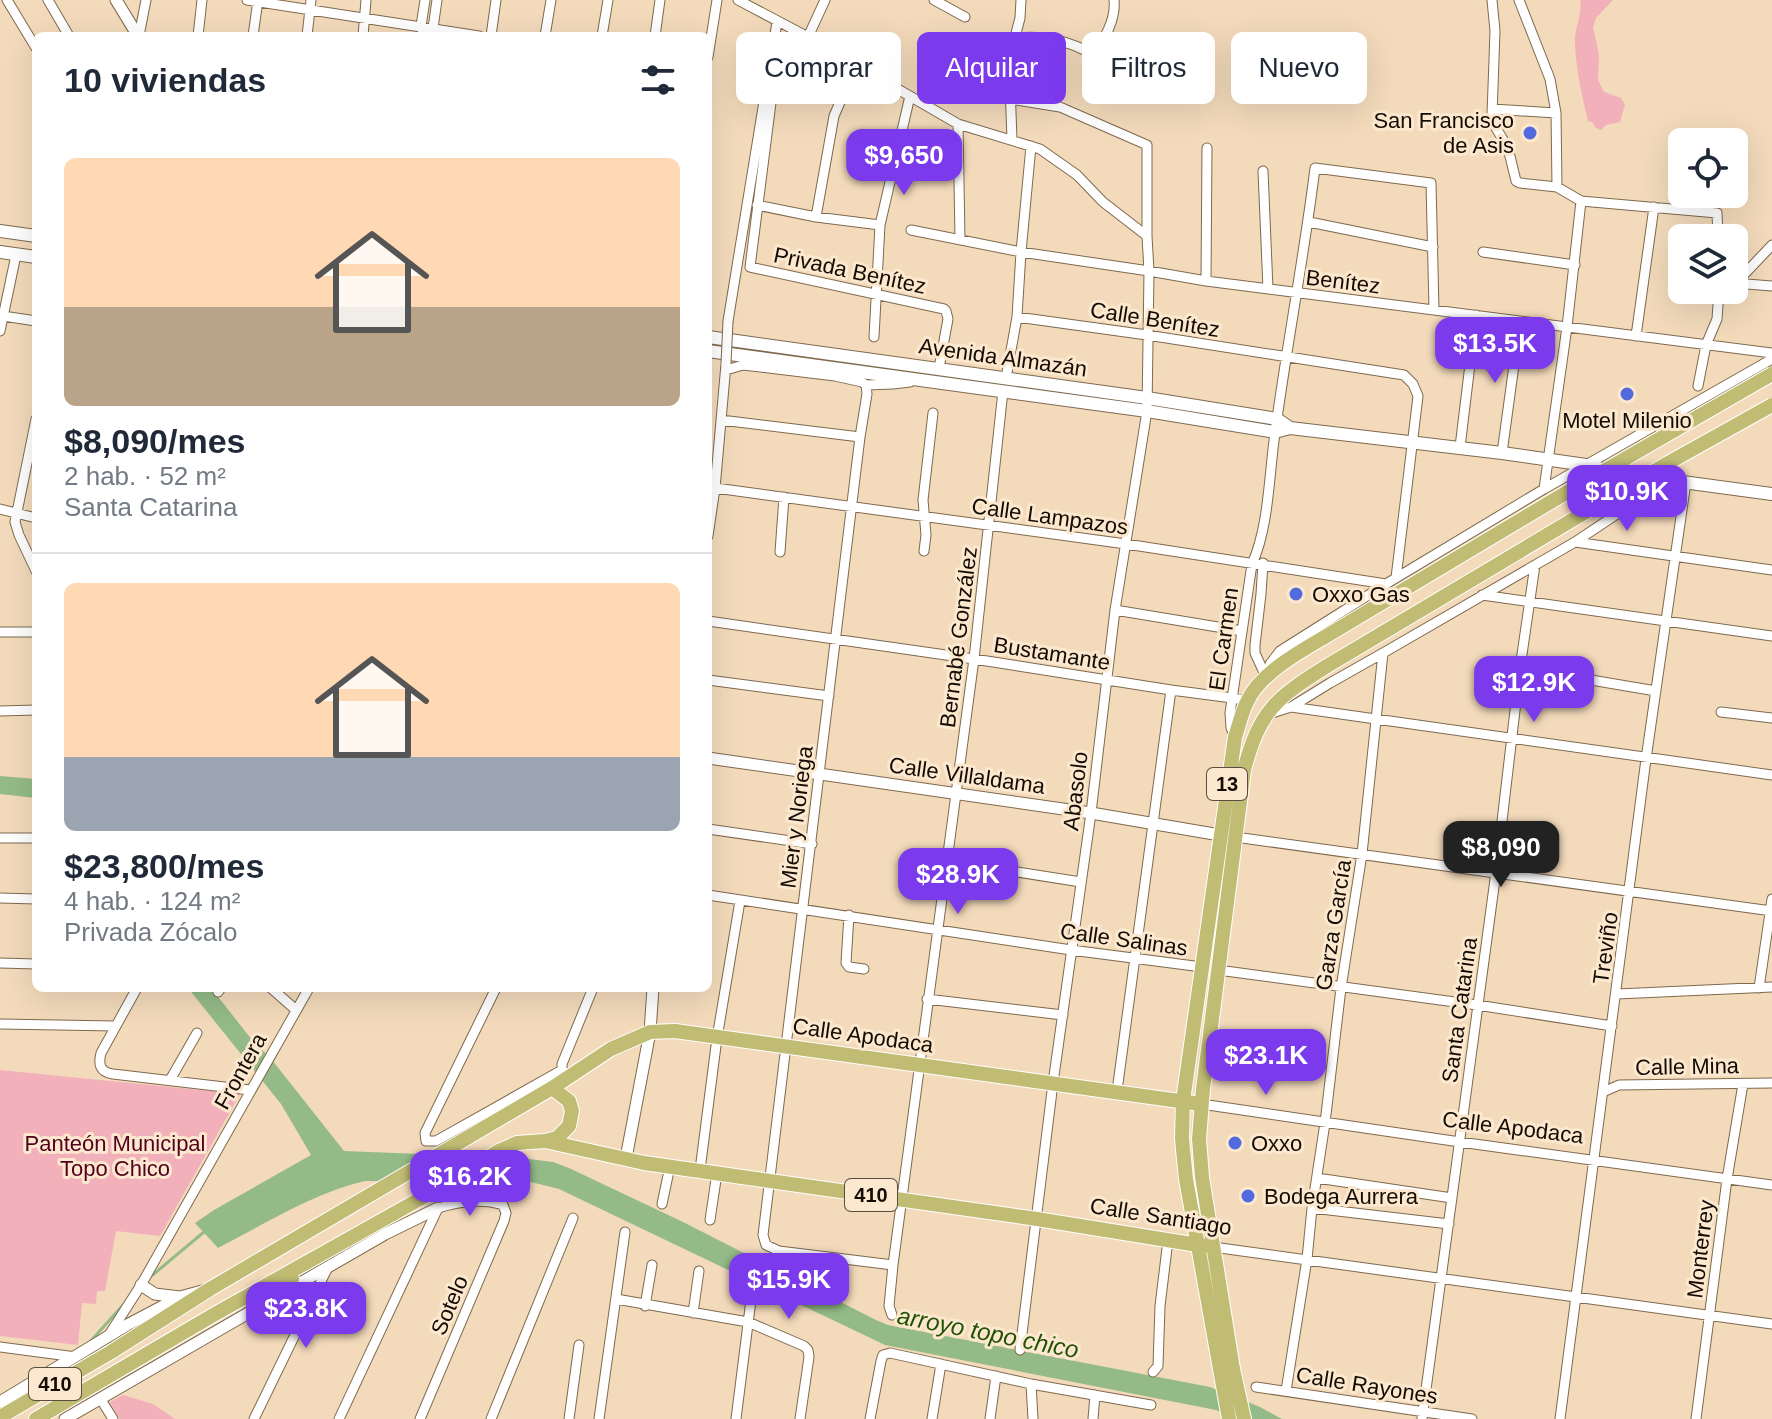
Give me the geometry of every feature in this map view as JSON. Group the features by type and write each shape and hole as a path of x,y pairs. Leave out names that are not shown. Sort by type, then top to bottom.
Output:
{"main road":[{"path":"0,231 32,235"},
{"path":"0,252 32,257"},
{"name":"Avenida Almazán","path":"712,338 1006,378 1276,426 1460,447 1772,494"},
{"name":"Avenida Almazán","path":"712,352 1003,391 1147,404"},
{"name":"13","path":"1244,1419 1213,1247 1199,1139 1218,970 1240,698 1303,650 1772,374"},
{"name":"13","path":"1229,1419 1186,1179 1182,1139 1183,1101 1202,967 1227,836 1251,744 1266,714 1281,697 1327,666 1668,463 1772,405"},
{"name":"Calle Apodaca","path":"552,1088 565,1074 611,1049 650,1032 675,1031 1183,1101"},
{"path":"545,1141 557,1138 565,1131 572,1116 569,1101 552,1088"},
{"name":"410","path":"0,1417 109,1345 552,1088"},
{"name":"410","path":"1183,1101 1201,1104"},
{"name":"410","path":"36,1419 499,1151 517,1143 545,1141"},
{"name":"Calle Santiago","path":"545,1141 670,1166 1213,1247"},
{"path":"267,1303 273,1293 296,1276 308,1262"}],"street":[{"path":"7,0 32,41"},
{"path":"48,0 67,32"},
{"path":"116,0 136,32"},
{"path":"140,32 146,0"},
{"path":"198,32 202,0"},
{"path":"253,32 254,0 310,5 427,32"},
{"path":"363,32 366,0"},
{"path":"425,0 427,32"},
{"path":"427,32 437,0"},
{"path":"492,32 496,0"},
{"path":"546,32 551,0"},
{"path":"603,32 608,0"},
{"path":"656,32 660,0"},
{"path":"712,32 717,0"},
{"path":"738,0 798,32"},
{"path":"810,32 825,0"},
{"path":"934,0 950,4 965,17"},
{"path":"1017,32 1021,0"},
{"path":"1066,42 1094,51 1114,16 1114,0"},
{"path":"1492,0 1495,31 1493,123 1508,148 1516,181 1557,187 1581,201 1717,213 1717,224"},
{"path":"1519,0 1550,79 1556,113 1557,187"},
{"path":"307,32 310,5"},
{"path":"775,32 777,22"},
{"path":"901,91 958,124 1031,146 1063,164 1103,202 1147,236"},
{"path":"874,337 880,225 910,96"},
{"path":"712,488 721,420 728,321 763,104"},
{"path":"771,104 757,205 880,225"},
{"path":"816,217 834,116 839,104"},
{"path":"1011,104 1012,139"},
{"name":"Abasolo","path":"1020,1350 1115,610 1147,404 1147,145 1060,107 1042,104"},
{"path":"1492,109 1556,113"},
{"path":"958,124 960,239"},
{"path":"1006,378 1017,317 1031,146"},
{"path":"1206,281 1207,148"},
{"name":"El Carmen","path":"1267,676 1255,653 1263,566 1260,546 1315,168 1431,184 1433,247"},
{"path":"1263,171 1268,289"},
{"path":"1544,489 1581,201"},
{"name":"Privada Benítez","path":"757,205 750,267 940,307 946,311 948,319 939,368"},
{"path":"1636,336 1654,207"},
{"path":"1309,222 1433,247 1434,310"},
{"name":"Benítez","path":"911,230 1021,252 1206,281 1772,356"},
{"path":"1748,270 1772,245"},
{"path":"1483,252 1575,265"},
{"path":"0,331 16,255"},
{"path":"1748,284 1772,286"},
{"path":"1698,386 1706,345 1717,319 1718,304"},
{"path":"1460,447 1476,315"},
{"path":"3,316 32,320"},
{"name":"Calle Benítez","path":"1017,317 1287,358"},
{"path":"1502,453 1520,321"},
{"path":"1267,676 1270,664 1280,651 1544,489 1772,356"},
{"path":"1287,358 1404,375 1413,384 1418,396 1396,578"},
{"path":"726,366 743,365 835,376 862,382 867,389 920,380"},
{"name":"Mier y Noriega","path":"867,389 763,1235 766,1245 779,1251 893,1265"},
{"name":"Bernabé González","path":"892,1315 889,1306 893,1265 974,659 1003,391"},
{"path":"924,551 923,500 933,413"},
{"path":"721,420 860,437"},
{"path":"32,439 16,528 32,562"},
{"path":"1562,479 1584,475 1601,481 1614,494 1620,512"},
{"path":"1266,714 1291,707 1575,542 1620,512 1680,482"},
{"name":"Treviño","path":"1560,1419 1675,557 1680,482"},
{"name":"Calle Lampazos","path":"712,488 1126,544 1386,584"},
{"path":"780,552 784,497"},
{"path":"0,509 32,517"},
{"path":"1575,542 1772,570"},
{"name":"El Carmen","path":"1240,698 1242,631 1252,564 1260,546"},
{"name":"Santa Catarina","path":"1422,1415 1535,565"},
{"path":"1481,595 1772,636"},
{"path":"1115,610 1242,631"},
{"name":"Bustamante","path":"712,622 1240,698"},
{"path":"0,632 32,632"},
{"name":"Garza García","path":"1286,1391 1362,854 1383,653"},
{"path":"1520,668 1656,691"},
{"path":"712,681 829,696"},
{"path":"1117,1091 1171,690"},
{"path":"1291,707 1772,775"},
{"path":"0,711 32,710"},
{"path":"1721,712 1772,718"},
{"name":"Calle Villaldama","path":"712,759 1091,813 1227,836 1771,911"},
{"path":"712,830 812,844"},
{"path":"0,838 32,838"},
{"path":"947,861 1081,882"},
{"name":"Calle Salinas","path":"712,896 1202,967"},
{"path":"0,898 32,899"},
{"path":"1759,988 1772,899"},
{"path":"700,1170 717,1038 740,901"},
{"path":"849,915 846,963 849,967 864,969"},
{"path":"0,963 32,964"},
{"path":"1218,970 1612,1026"},
{"path":"1617,994 1772,987"},
{"path":"135,992 101,1053 101,1068 108,1073 250,1090"},
{"path":"276,992 296,1010"},
{"name":"Frontera","path":"109,1345 307,992"},
{"name":"Calle Apodaca","path":"494,992 425,1133 426,1141 436,1141 565,1074"},
{"path":"565,1074 562,1064 591,992"},
{"path":"626,1158 650,1032 653,992"},
{"path":"927,999 1063,1015"},
{"path":"0,1024 115,1026"},
{"path":"170,1080 197,1033"},
{"name":"Calle Mina","path":"1603,1092 1619,1085 1772,1083"},
{"name":"Monterrey","path":"1696,1419 1727,1179 1743,1084"},
{"name":"Calle Apodaca","path":"1201,1104 1772,1185"},
{"path":"662,1204 670,1166"},
{"path":"710,1220 717,1173"},
{"path":"1317,1178 1452,1198"},
{"name":"Sotelo","path":"420,1419 506,1213 503,1205 495,1202 458,1203 438,1208"},
{"path":"65,1419 385,1234 438,1208"},
{"path":"339,1419 438,1208"},
{"path":"1312,1208 1449,1224"},
{"path":"491,1419 573,1218"},
{"path":"599,1419 625,1232"},
{"path":"1153,1372 1158,1366 1160,1306 1168,1240"},
{"name":"Calle Santiago","path":"1213,1247 1772,1324"},
{"path":"645,1306 652,1265"},
{"path":"254,1419 328,1267"},
{"path":"693,1313 699,1271"},
{"path":"141,1285 155,1294 180,1297"},
{"path":"0,1402 76,1357 109,1345 127,1325 180,1297 210,1289"},
{"path":"616,1299 748,1322 799,1343 808,1350 809,1357 800,1419"},
{"path":"736,1419 751,1300"},
{"path":"569,1419 579,1345"},
{"path":"0,1347 76,1357"},
{"path":"870,1419 881,1361 883,1355 891,1354 1031,1384 1151,1405"},
{"path":"932,1419 941,1364"},
{"path":"990,1419 996,1376"},
{"path":"1031,1384 1033,1419"},
{"name":"Calle Rayones","path":"1256,1387 1422,1415 1472,1419"},
{"path":"1093,1419 1095,1395"},
{"path":"100,1398 113,1419"}],"green space":[{"path":"1580,0 1613,0 1596,18 1593,27 1599,55 1598,80 1604,92 1621,98 1625,104 1620,122 1606,125 1601,130 1588,121 1578,73 1575,38"},
{"name":"Panteón Municipal Topo Chico","path":"0,1070 240,1094 160,1236 116,1231 105,1291 97,1291 96,1304 82,1303 78,1345 0,1336"},
{"path":"123,1395 153,1404 175,1419 120,1419 110,1402"}],"shaded area":[{"path":"0,776 32,779 32,798 0,794"},
{"path":"191,992 214,992 344,1151 553,1162 683,1222 888,1325 1210,1387 1282,1419 1235,1419 1216,1410 885,1345 559,1189 531,1182 365,1181 308,1201 218,1248 195,1223 311,1155 281,1104"}],"waterway":[{"path":"149,1278 204,1232"},
{"path":"89,1343 124,1304"}],"place":[{"name":"San Francisco de Asis","path":"1530,133"},
{"name":"Motel Milenio","path":"1627,394"},
{"name":"Oxxo Gas","path":"1296,594"},
{"name":"Oxxo","path":"1235,1143"},
{"name":"Bodega Aurrera","path":"1248,1196"}],"water label":[{"name":"arroyo topo chico","path":"988,1333"}]}
